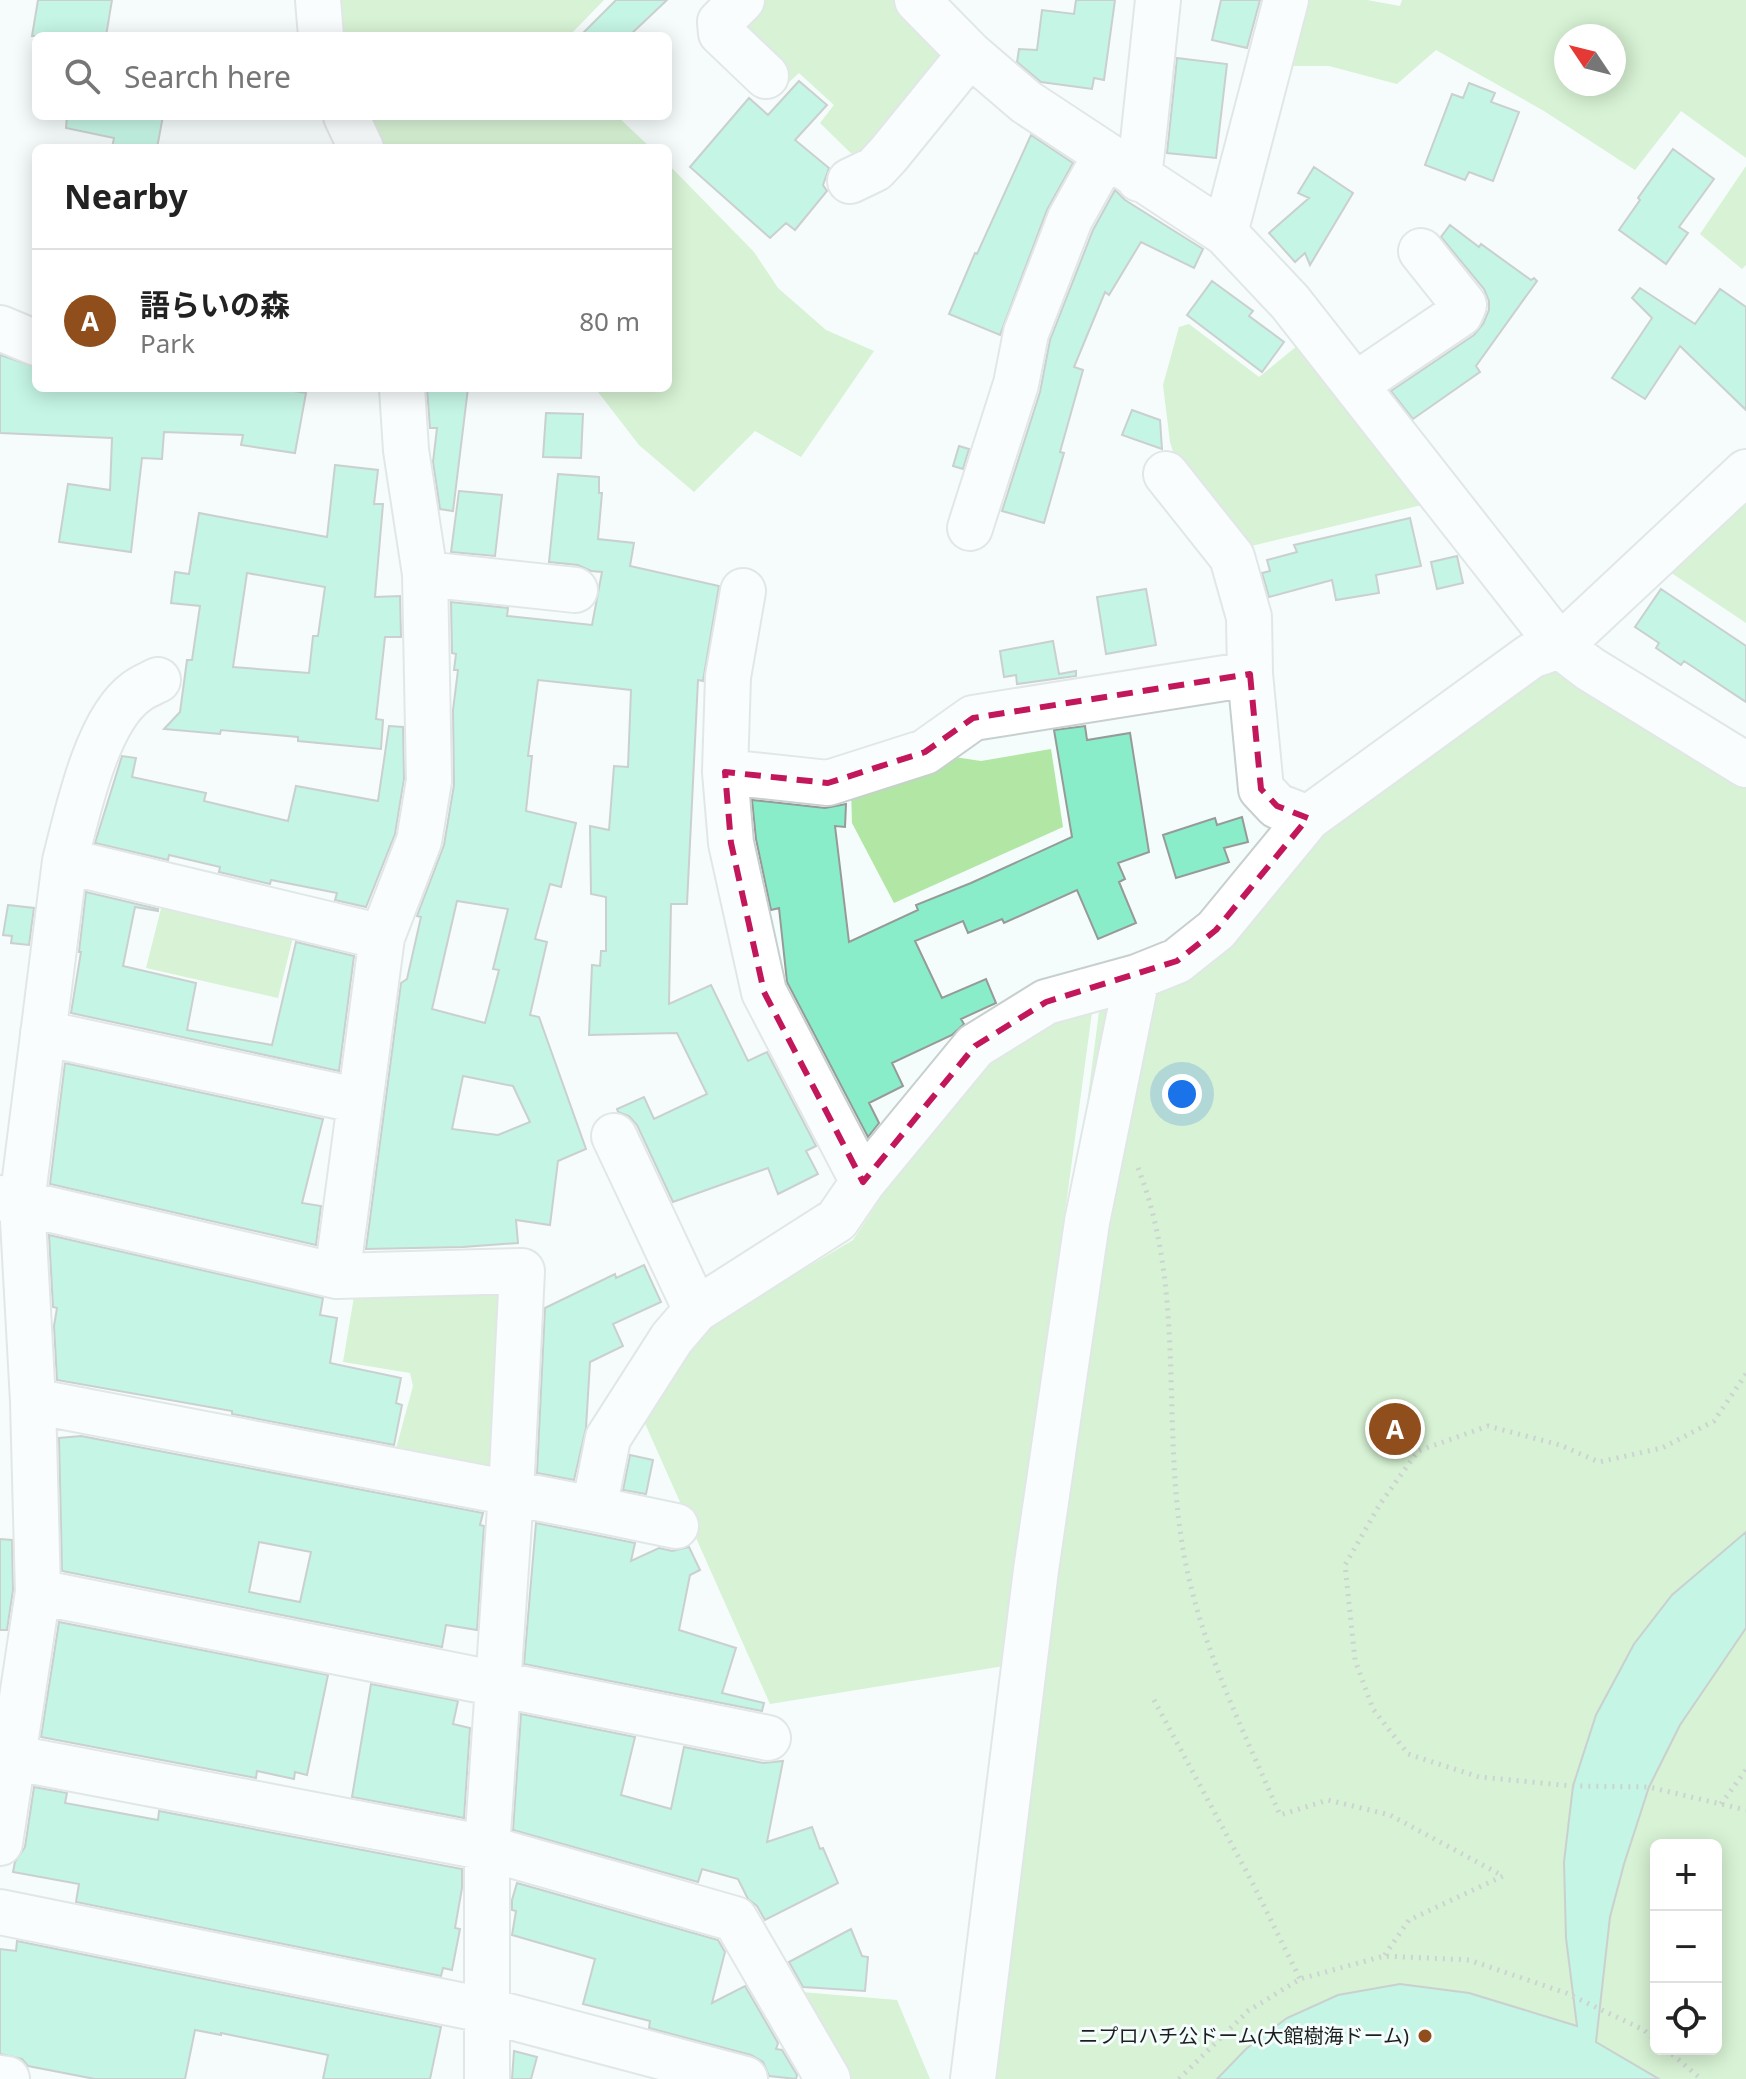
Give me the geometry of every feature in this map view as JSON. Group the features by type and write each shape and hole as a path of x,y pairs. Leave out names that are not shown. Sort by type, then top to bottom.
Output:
{"street":[{"path":"318,0 321,32"},
{"path":"742,0 720,22 721,33 766,76"},
{"path":"917,0 970,54 1026,102 1225,233 1290,302 1560,646 1590,669 1746,765"},
{"path":"970,528 1016,384 1026,333 1070,219 1122,168 1158,0"},
{"path":"1225,233 1286,0"},
{"path":"850,181 875,169 970,54"},
{"path":"348,120 359,144"},
{"path":"1355,385 1460,314 1464,305 1421,251"},
{"path":"0,328 32,341"},
{"path":"337,1276 382,937 419,841 429,781 425,574 406,450 402,392"},
{"path":"594,1509 608,1438 672,1338 696,1310 837,1220 863,1182 975,1046 1046,1002 1137,977 1177,961 1216,930 1308,818 1531,656 1560,646 1746,472"},
{"path":"1166,474 1232,557 1249,617 1250,674 1261,789 1277,806 1308,818"},
{"path":"425,574 575,590"},
{"path":"743,591 728,677 725,772 731,843 764,992 863,1182"},
{"path":"725,772 828,783 925,752 973,718 1250,674"},
{"path":"0,1843 7,1757 38,1592 33,1401 11,1200 43,1033 65,861 87,772 116,713 134,693 158,680"},
{"path":"65,861 382,937"},
{"path":"973,2079 1036,1570 1084,1238 1137,977"},
{"path":"43,1033 360,1101"},
{"path":"614,1136 696,1310"},
{"path":"11,1200 337,1276 522,1271 511,1493 487,1848 487,2079"},
{"path":"33,1401 676,1526"},
{"path":"38,1592 768,1738"},
{"path":"7,1757 487,1848 735,1919 828,2079"},
{"path":"0,1912 489,2011 745,2079"},
{"path":"0,2078 7,2079"}],"path":[{"path":"1137,1167 1148,1193 1165,1279 1176,1482 1186,1564 1211,1654 1280,1815 1328,1800 1390,1815 1503,1876 1409,1920 1384,1956"},
{"path":"1746,1374 1714,1421 1662,1448 1599,1462 1560,1445 1488,1426 1418,1451 1380,1504 1345,1565 1355,1660 1373,1709 1408,1754 1479,1777 1573,1786 1649,1787 1746,1810"},
{"path":"1154,1700 1252,1882 1300,1979"},
{"path":"1721,1804 1746,1770"},
{"path":"1179,2079 1248,2011 1300,1979 1384,1956 1469,1960 1566,1993 1650,2036"},
{"path":"1673,2055 1701,2079"}],"highlighted area":[{"path":"1250,674 1261,789 1277,806 1308,818 1216,930 1177,961 1046,1002 975,1046 863,1182 764,992 731,843 725,772 828,783 925,752 973,718"}],"green space":[{"path":"336,0 604,0 573,32 336,32"},
{"path":"761,0 895,0 947,56 857,159 820,123 834,105 799,73 788,83 740,36"},
{"path":"1310,0 1367,0 1400,6 1402,0 1746,0 1746,158 1681,111 1635,170 1544,111 1436,50 1397,84 1329,66 1293,66"},
{"path":"357,120 621,120 647,144 368,144"},
{"path":"1746,166 1746,265 1742,269 1700,234"},
{"path":"672,168 754,252 778,288 826,330 874,351 801,457 755,431 694,492 639,445 598,392 672,392"},
{"path":"1189,324 1259,377 1297,346 1426,504 1239,549 1180,474 1170,442 1163,385 1179,327"},
{"path":"1746,499 1746,623 1670,572"},
{"path":"1539,670 1568,674 1746,788 1746,2079 960,2079 1099,1012 1171,985 1244,933 1327,828"},
{"path":"1051,749 1063,827 894,903 852,823 851,790 941,755 981,761"},
{"path":"164,897 295,929 278,998 146,968"},
{"path":"1092,1012 1004,1666 770,1704 643,1419 700,1331 853,1240 908,1157 974,1080 1001,1055 1050,1024"},
{"path":"496,1284 509,1297 494,1472 394,1456 413,1386 410,1373 343,1362 355,1291"},
{"path":"789,1991 897,2000 930,2079 836,2079"}],"building":[{"path":"38,0 112,0 107,32 33,32"},
{"path":"616,0 667,0 633,32 584,32"},
{"path":"1076,0 1115,0 1104,80 1094,78 1092,89 1041,82 1017,62 1019,49 1037,50 1042,10 1074,14"},
{"path":"1221,0 1260,0 1247,48 1212,40"},
{"path":"1177,58 1227,64 1216,158 1167,153"},
{"path":"799,81 827,105 795,140 829,168 823,185 827,191 795,230 786,223 770,238 690,167 749,98 768,115"},
{"path":"1469,83 1495,93 1491,102 1519,112 1493,181 1469,172 1465,180 1425,165 1452,94 1463,98"},
{"path":"67,120 162,120 158,144 113,144 114,138 66,128"},
{"path":"1031,135 1073,163 1047,210 1000,335 949,314"},
{"path":"1673,149 1714,179 1679,227 1688,233 1666,264 1619,230"},
{"path":"1314,167 1353,193 1310,265 1305,253 1295,262 1269,233 1309,198 1298,193"},
{"path":"1115,190 1125,200 1203,249 1194,268 1141,242 1109,295 1105,292 1074,367 1083,370 1044,523 1002,511 1040,392 1050,340 1093,230"},
{"path":"1450,225 1479,247 1481,244 1531,280 1534,278 1537,281 1476,366 1480,372 1413,419 1391,391 1474,335 1489,310 1484,289 1441,237"},
{"path":"1212,281 1253,311 1249,316 1284,342 1262,372 1187,315"},
{"path":"1640,288 1695,324 1720,289 1746,307 1746,410 1680,346 1645,399 1612,378 1652,318 1632,298"},
{"path":"0,355 32,366 32,392 306,393 295,453 241,445 243,435 164,432 162,459 142,458 131,552 59,542 68,484 110,490 112,438 0,433"},
{"path":"427,392 468,392 453,511 440,509 433,462 437,428 430,428"},
{"path":"1132,410 1160,420 1162,449 1122,435"},
{"path":"546,413 583,414 581,458 543,457"},
{"path":"959,446 969,449 963,469 953,466"},
{"path":"335,465 378,470 374,504 383,504 375,597 400,596 401,637 385,637 376,719 383,720 381,749 298,741 298,737 164,729 180,712 187,660 192,660 200,606 171,603 175,572 189,574 199,513 327,537","holes":["247,573 325,587 318,636 313,636 309,673 233,667"]},
{"path":"558,474 599,477 599,493 602,493 598,539 634,543 630,566 719,586 703,681 698,680 687,904 671,904 669,1004 711,985 748,1061 767,1052 816,1146 806,1151 818,1174 778,1194 768,1168 673,1202 637,1125 629,1116 618,1112 617,1109 644,1097 654,1119 707,1094 677,1033 589,1035 592,965 600,966 601,951 606,951 606,897 591,894 590,826 609,830 614,766 628,767 631,690 538,680 528,756 532,756 526,811 576,823 561,887 550,884 535,939 547,942 530,1015 539,1017 586,1149 558,1161 550,1225 516,1220 518,1243 366,1249 401,983 407,979 421,917 417,916 444,845 454,785 453,710 458,670 454,670 456,654 452,653 451,602 508,608 507,616 592,625 602,572 578,565 549,562","holes":["457,901 508,909 493,969 499,970 485,1023 432,1009","463,1076 513,1086 530,1122 498,1135 452,1129"]},
{"path":"459,491 502,495 495,556 451,552"},
{"path":"1410,518 1421,566 1376,575 1379,593 1336,600 1332,580 1269,597 1262,573 1270,571 1267,560 1297,552 1294,545"},
{"path":"1457,556 1463,583 1437,589 1431,562"},
{"path":"1146,589 1156,645 1106,654 1097,597"},
{"path":"1661,589 1746,646 1746,702 1684,661 1681,665 1656,648 1659,643 1635,627"},
{"path":"1053,641 1059,674 1076,671 1076,676 1017,684 1016,675 1004,677 1000,651"},
{"path":"389,726 403,727 404,779 395,834 366,907 335,900 337,893 271,880 270,884 219,872 220,867 169,855 168,860 95,843 122,756 136,758 132,777 206,793 204,801 288,821 296,786 378,801"},
{"path":"1085,726 1087,740 1130,733 1149,852 1118,863 1125,879 1119,882 1136,923 1098,939 1077,890 1004,923 1002,919 968,933 963,921 915,941 942,998 986,979 996,1003 961,1019 964,1024 952,1035 892,1063 903,1086 869,1103 879,1123 868,1137 787,982 779,908 771,910 756,839 752,800 825,808 846,804 845,827 835,826 849,942 918,910 916,905 1072,837 1054,730"},
{"path":"1242,817 1248,842 1224,848 1229,862 1176,878 1163,835 1215,818 1217,825"},
{"path":"86,892 158,909 135,907 123,966 196,983 187,1030 272,1045 296,942 354,956 339,1071 71,1013 81,952"},
{"path":"8,905 34,908 29,945 11,943 12,936 3,935"},
{"path":"65,1063 323,1119 302,1203 321,1206 316,1245 50,1184"},
{"path":"49,1235 323,1298 320,1315 337,1318 330,1363 401,1378 396,1403 402,1405 394,1445 232,1414 232,1411 57,1380 54,1326 57,1308 53,1307"},
{"path":"644,1265 661,1302 613,1324 623,1346 590,1362 586,1428 574,1480 537,1473 545,1308 615,1274 616,1278"},
{"path":"81,1436 483,1513 477,1630 446,1625 442,1647 62,1571 59,1438","holes":["259,1542 311,1552 300,1602 249,1592"]},
{"path":"630,1455 653,1460 646,1494 623,1490"},
{"path":"536,1523 635,1543 631,1561 659,1548 672,1551 689,1547 700,1570 690,1575 679,1630 736,1648 722,1693 764,1703 762,1711 524,1664"},
{"path":"1746,1532 1746,1628 1680,1725 1649,1787 1610,1917 1596,2042 1659,2079 1217,2079 1246,2049 1287,2018 1338,1995 1400,1984 1469,1993 1577,2026 1566,1938 1564,1862 1573,1786 1596,1715 1634,1644 1672,1595"},
{"path":"0,1539 12,1540 13,1590 7,1630 0,1630"},
{"path":"59,1622 328,1675 307,1775 295,1772 294,1779 257,1771 256,1778 41,1737"},
{"path":"371,1684 458,1701 453,1724 470,1728 464,1818 352,1797"},
{"path":"521,1714 635,1737 621,1795 671,1809 684,1747 763,1763 783,1761 767,1842 812,1827 838,1883 765,1920 757,1906 748,1899 738,1879 702,1869 698,1882 513,1830"},
{"path":"34,1787 67,1793 65,1803 158,1820 159,1811 462,1869 455,1928 460,1929 452,1970 443,1968 441,1976 76,1902 79,1884 13,1872 15,1862 25,1847"},
{"path":"517,1883 718,1940 725,1952 712,2003 745,1986 778,2043 776,2049 782,2050 797,2075 796,2079 769,2076 763,2062 751,2055 649,2028 650,2021 583,2004 595,1959 512,1935 516,1911 512,1910 512,1900"},
{"path":"851,1929 862,1956 868,1957 865,1991 803,1987 789,1962"},
{"path":"17,1941 441,2027 430,2079 323,2079 328,2055 195,2030 185,2079 95,2079 28,2066 22,2059 0,2054 0,1949 16,1951"},
{"path":"514,2051 537,2057 531,2079 512,2079"}],"place":[{"name":"語らいの森","path":"1395,1429"},
{"name":"ニプロハチ公ドーム(大館樹海ドーム)","path":"1425,2036"}]}
